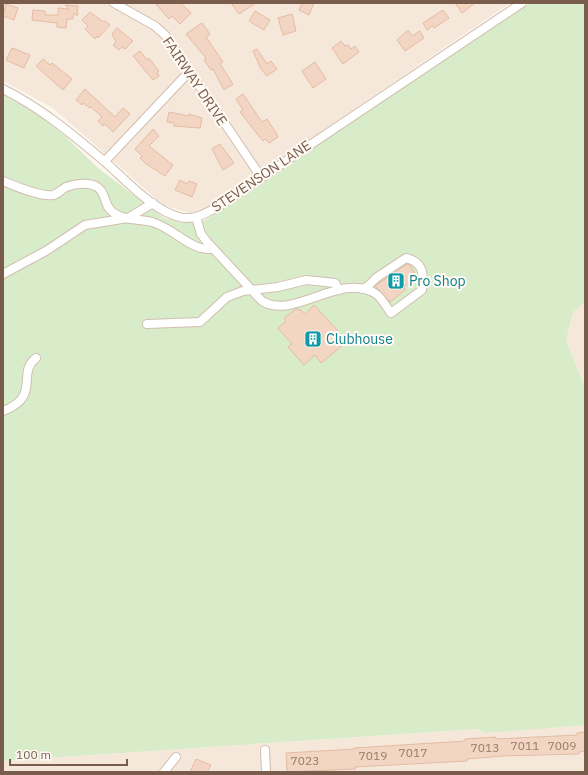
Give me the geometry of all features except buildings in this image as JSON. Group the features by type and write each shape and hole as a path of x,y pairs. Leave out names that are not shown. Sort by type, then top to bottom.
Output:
{"street":[{"name":"FAIRWAY DRIVE","path":"114,3 155,26 165,35 261,177"},
{"name":"STEVENSON LANE","path":"3,89 47,115 105,161 153,203 179,217 196,217 219,206 522,3"},
{"path":"105,161 189,72"},
{"path":"3,181 44,194 53,195 66,187 74,185 88,184 96,186 104,193 109,210 117,216 151,222 168,228 200,248 213,249"},
{"path":"3,274 46,251 85,225 128,218 153,203"},
{"path":"196,217 201,234 213,249 267,305 288,305 339,290 362,289 376,294 391,313 422,290 424,276 419,265 406,258 362,289"},
{"path":"147,324 200,322 227,297 243,291 252,291 306,280 334,283 339,290"},
{"path":"3,411 15,407 26,393 29,377 27,370 29,363 36,358"},
{"path":"265,750 266,772"},
{"path":"164,772 176,757"}],"shaded area":[{"path":"3,3 510,3 213,205 190,213 163,205 53,108 3,81"},
{"path":"585,302 585,387 566,340 573,312"},
{"path":"585,722 585,772 3,772 3,761"}],"green space":[{"path":"530,3 585,3 585,302 573,312 566,340 585,387 585,725 485,733 478,729 3,761 3,95 32,110 64,135 98,168 164,218 181,223 204,221"}],"place":[{"name":"Pro Shop","path":"396,281"},
{"name":"Clubhouse","path":"313,339"}]}
